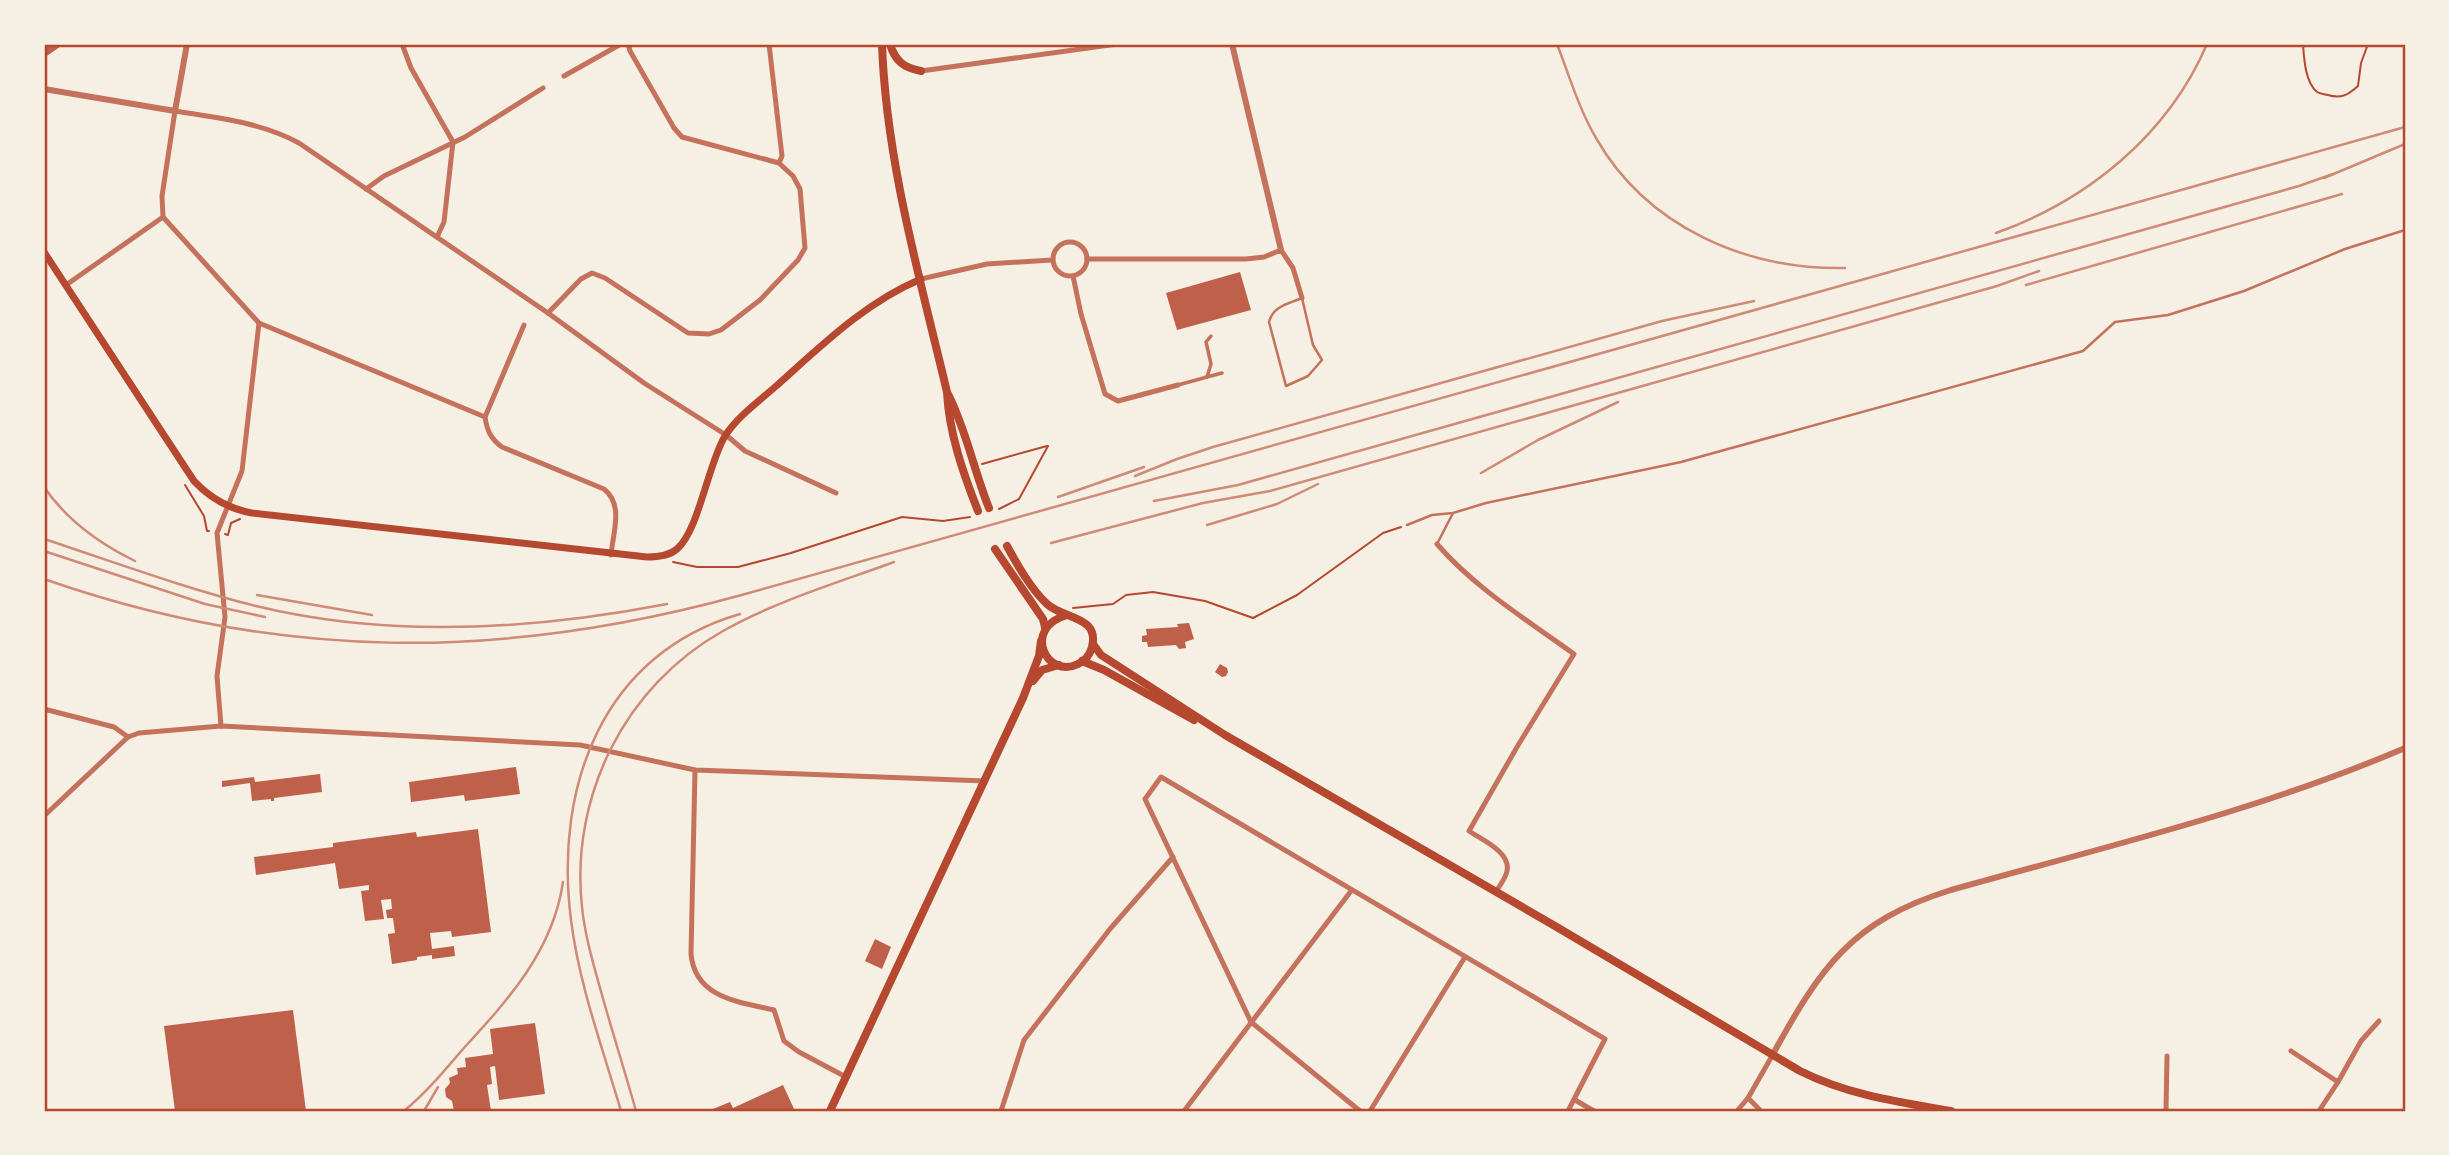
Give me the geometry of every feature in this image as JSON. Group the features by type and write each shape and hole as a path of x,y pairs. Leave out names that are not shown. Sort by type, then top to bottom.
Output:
{"main road":[{"path":"882,44 885,98 893,147 947,392 948,414 978,511"},
{"path":"890,44 899,62 908,69 921,71"},
{"path":"44,252 194,481 227,506 253,513 647,557 669,554 685,539 715,457 726,435 742,417 849,322 879,301 921,279"},
{"path":"947,392 957,412 989,508"},
{"path":"1007,546 1045,602 1055,611 1074,616 1086,624 1093,637 1090,653 1082,661 1069,667 1059,665 1046,657 1041,641"},
{"path":"830,1111 985,781 1039,656 1045,627 1043,619 995,549"},
{"path":"1045,627 1055,618 1067,615"},
{"path":"1093,644 1101,655 1225,735"},
{"path":"1082,661 1104,670 1225,735 1772,1056 1814,1078 1849,1092 1951,1111"},
{"path":"1023,698 1042,670 1059,665"}],"street":[{"path":"187,44 162,196 163,217 259,323 485,417"},
{"path":"402,44 411,68 453,142 444,222 437,237"},
{"path":"564,76 621,44"},
{"path":"548,313 581,279 592,273 605,278 688,333 709,334 721,330 760,300 798,260 805,248 800,189 793,177 779,163 682,137 674,128 628,44"},
{"path":"769,44 782,156 779,163"},
{"path":"921,71 1117,44"},
{"path":"1232,44 1281,250 1293,268 1302,298"},
{"path":"366,189 384,176 514,108 543,88"},
{"path":"44,89 276,130 299,142 548,313 644,383 726,435 745,451 836,493"},
{"path":"66,285 163,217"},
{"path":"1069,241 1081,246 1087,259 1084,269 1073,276 1058,272 1052,260 1057,246 1069,241"},
{"path":"1087,259 1246,259 1264,257 1281,250"},
{"path":"921,279 987,264 1052,260"},
{"path":"1073,276 1081,314 1105,394 1118,401 1222,373"},
{"path":"221,726 217,676 225,617 217,533 242,471 259,323"},
{"path":"524,325 485,417 486,428 502,447 604,489 612,495 616,509 611,555"},
{"path":"1207,377 1211,364 1206,342 1211,336"},
{"path":"1437,544 1452,562 1574,654 1469,831 1495,848 1506,859 1507,872 1496,892"},
{"path":"44,709 114,727 128,737"},
{"path":"44,816 128,737 139,733 221,726 580,745 695,770 985,781"},
{"path":"1737,1111 1748,1098 1807,995 1833,960 1875,923 1907,905 1951,890 2244,809 2405,748"},
{"path":"695,770 691,954 695,972 704,985 715,993 774,1010 784,1041 846,1077"},
{"path":"1360,1111 1251,1023 1145,799 1161,777 1605,1039 1568,1111"},
{"path":"1001,1111 1024,1040 1110,929 1173,857"},
{"path":"1184,1111 1351,891"},
{"path":"1370,1111 1465,957"},
{"path":"2319,1111 2361,1041 2379,1021"},
{"path":"2291,1051 2338,1082"},
{"path":"2166,1111 2167,1056"},
{"path":"1748,1098 1761,1111"},
{"path":"1574,1100 1594,1111"}],"lane":[{"path":"1407,525 1432,515 1453,513 1486,503 1681,462 2083,351 2115,322 2168,315 2244,291 2345,249 2405,230"},
{"path":"1302,298 1313,345 1322,360 1308,376 1286,386 1269,322 1272,313 1278,308 1302,298"},
{"path":"1437,544 1453,513"}],"path":[{"path":"2303,44 2305,66 2311,82 2317,92 2334,97 2347,96 2358,86 2361,63 2368,44"},
{"path":"980,464 1048,446 1023,494 1016,502 1007,506"},
{"path":"677,562 696,567 738,567 792,554 902,517 943,521 960,519"},
{"path":"1088,605 1113,604 1126,594 1153,592 1205,601 1253,618 1297,594 1383,533 1395,528"}],"building":[{"path":"44,44 64,44 44,58"},
{"path":"1240,272 1251,310 1177,330 1166,293"},
{"path":"1189,623 1194,639 1185,642 1186,648 1179,649 1176,645 1148,647 1147,642 1142,642 1142,636 1147,635 1146,629 1178,627 1177,624"},
{"path":"1220,664 1227,668 1226,676 1222,677 1215,672"},
{"path":"516,767 520,794 465,801 464,795 411,802 409,782"},
{"path":"320,774 322,792 274,798 274,801 252,801 250,783 222,787 222,781 254,777 255,782"},
{"path":"478,829 491,932 452,937 451,931 430,933 432,949 454,946 455,956 432,959 432,955 392,964 388,934 395,933 393,918 387,918 386,910 392,909 391,899 381,900 384,919 365,921 361,891 369,890 369,885 339,889 335,863 256,875 254,857 333,847 333,843 416,832 417,837"},
{"path":"875,939 891,947 882,969 865,961"},
{"path":"293,1010 306,1111 175,1111 164,1026"},
{"path":"535,1023 545,1094 499,1100 495,1066 490,1067 492,1084 487,1085 491,1111 454,1111 452,1101 446,1097 445,1089 450,1083 449,1078 458,1074 457,1068 466,1067 465,1058 493,1054 490,1029"},
{"path":"783,1085 795,1111 708,1111 730,1102 733,1108"}],"railway":[{"path":"1557,44 1579,104 1596,138 1617,169 1643,196 1671,219 1702,237 1736,251 1808,267 1845,268"},
{"path":"1996,233 2062,202 2093,183 2121,160 2171,107 2191,77 2207,44"},
{"path":"44,579 131,606 218,625 304,638 390,643 476,641 562,632 649,617 738,596 2405,127"},
{"path":"2324,178 2405,144"},
{"path":"1154,501 1238,485 2299,186 2333,174"},
{"path":"2026,285 2342,194"},
{"path":"1051,543 1203,503 1270,491 1997,286 2039,271"},
{"path":"1135,476 1213,447 1662,321 1754,301"},
{"path":"1481,473 1538,440 1618,402"},
{"path":"1058,497 1144,467"},
{"path":"1207,525 1277,504 1318,484"},
{"path":"44,487 63,510 85,530 135,561"},
{"path":"44,539 229,599 307,616 358,623 410,627 513,625 667,604"},
{"path":"44,551 205,604 265,617"},
{"path":"636,1111 593,962 582,907 581,866 585,825 596,785 611,748 632,713 658,682 688,654 743,620 894,562"},
{"path":"257,595 372,615"},
{"path":"621,1111 586,993 571,920 568,870 571,822 581,775 597,732 621,693 653,660 692,633 740,614"},
{"path":"404,1111 420,1097 496,1012 526,973 549,930 558,907 563,882"},
{"path":"424,1111 438,1087"}]}
